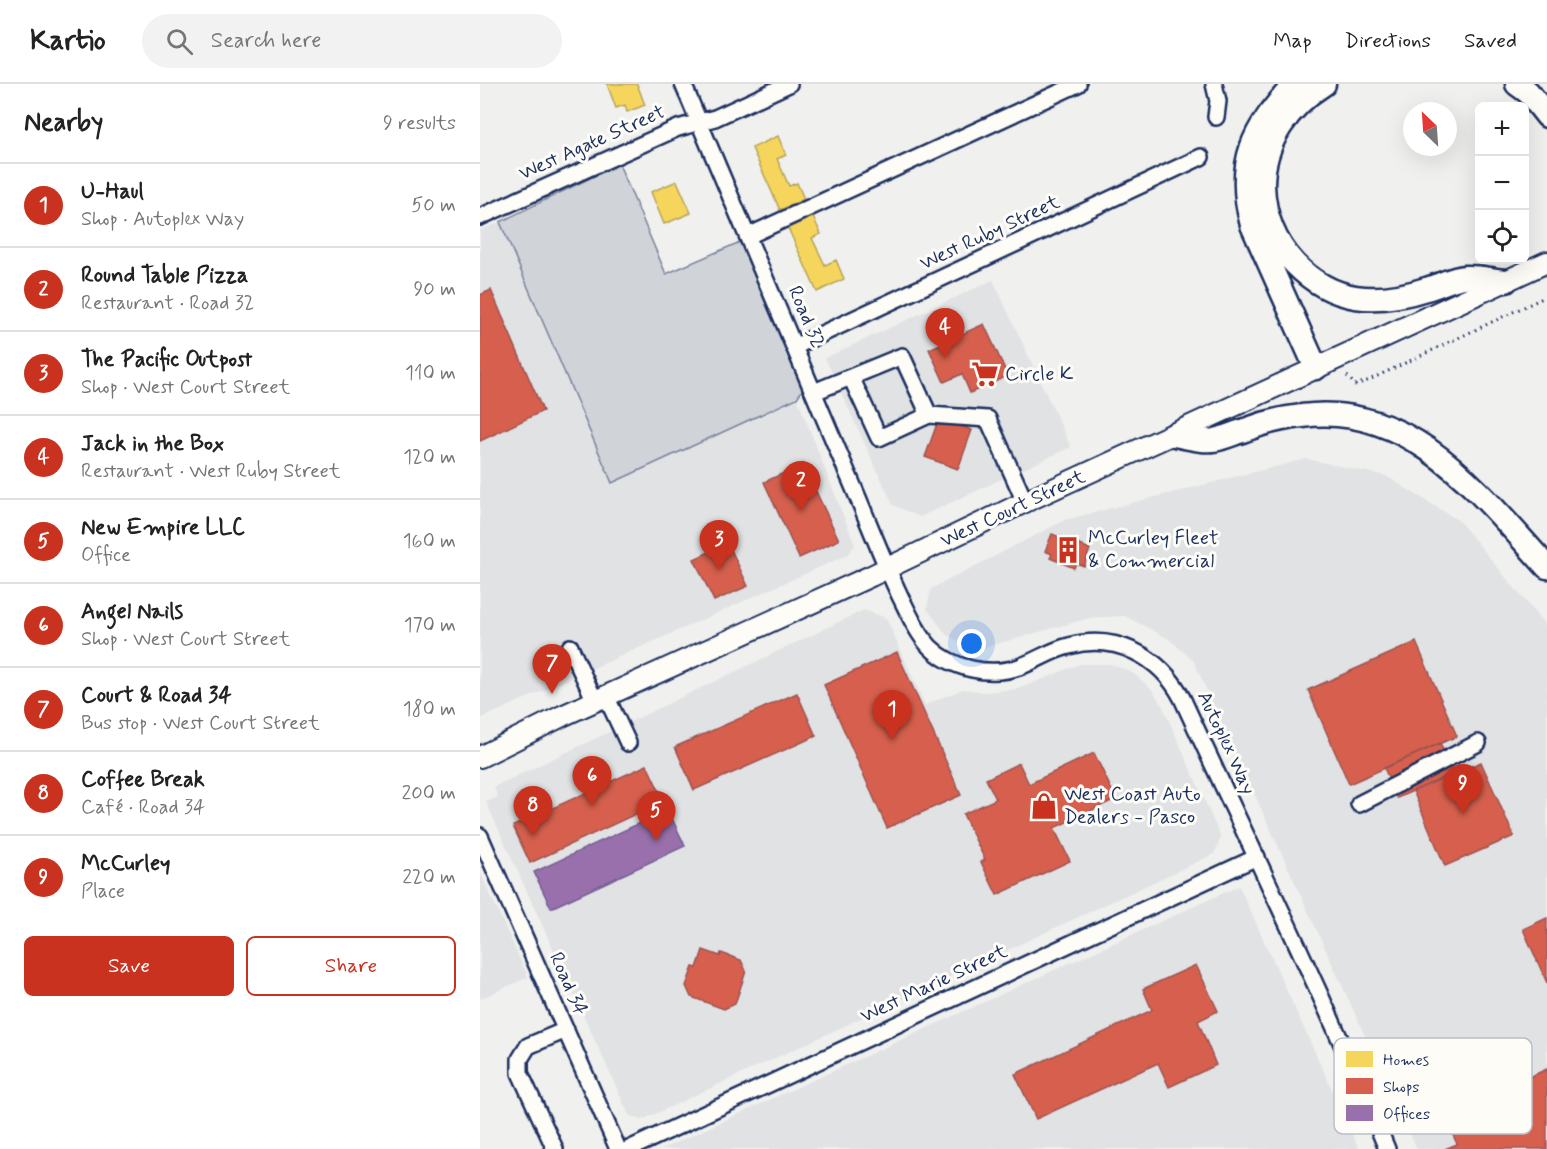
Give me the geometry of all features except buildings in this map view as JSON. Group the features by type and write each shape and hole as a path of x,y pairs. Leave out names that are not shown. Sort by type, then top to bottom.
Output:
{"highway":[{"path":"1295,84 1267,116 1257,133 1248,160 1245,188 1252,225 1316,368"},
{"path":"1324,84 1298,103 1284,120 1266,158 1263,177 1266,211 1276,238 1291,260 1306,276 1323,286 1344,295 1362,299 1405,296 1463,277 1506,281"},
{"path":"1517,84 1528,92 1547,116"},
{"path":"1174,435 1213,441 1259,425 1305,415 1349,416 1389,427 1409,437 1448,463 1478,491 1547,567"}],"main road":[{"name":"West Court Street","path":"480,757 600,699 1547,262"}],"street":[{"name":"Road 32","path":"682,84 796,346 887,568"},
{"name":"West Agate Street","path":"480,217 678,128 715,118 789,84"},
{"path":"748,236 1078,84"},
{"path":"1214,84 1218,101 1216,117"},
{"name":"West Ruby Street","path":"796,346 1201,157"},
{"path":"814,392 902,356 929,415"},
{"path":"851,377 879,438 929,415 988,419 1025,502"},
{"name":"Autoplex Way","path":"887,568 912,620 929,645 951,661 967,668 1002,671 1067,646 1097,642 1116,644 1137,651 1169,677 1177,688 1257,857 1339,1038"},
{"path":"570,647 628,743"},
{"path":"1359,804 1478,743"},
{"name":"Road 34","path":"480,836 618,1149"},
{"name":"West Marie Street","path":"629,1149 1257,857"},
{"path":"555,1149 520,1072 520,1059 528,1046 566,1030"},
{"name":"Autoplex Way","path":"1381,1134 1387,1149"}],"path":[{"path":"1347,376 1356,385 1547,296"}],"shaded area":[{"path":"619,164 666,274 740,242 805,386 797,398 612,483 500,222"},
{"path":"500,222 612,482 797,398 855,545 847,555 480,719 480,231"},
{"path":"993,280 1071,447 920,517 893,505 825,358"},
{"path":"1306,459 1386,476 1459,521 1547,627 1547,1149 1417,1149 1410,1134 1532,1134 1532,1038 1366,1038 1193,660 1169,639 1125,616 1089,618 975,650 947,635 927,609 931,589 1065,520"},
{"path":"864,610 886,618 925,705 963,689 985,692 1018,689 1080,664 1110,664 1129,671 1153,691 1163,707 1221,838 1214,854 642,1120 629,1115 486,802 498,797 494,787"},
{"path":"480,872 528,977 480,999"},
{"path":"1239,886 1334,1094 1334,1134 1352,1134 1359,1149 662,1149"}],"place":[{"name":"Jack in the Box","path":"945,358"},
{"name":"Circle K","path":"985,374"},
{"name":"Round Table Pizza","path":"801,511"},
{"name":"McCurley Fleet & Commercial","path":"1068,550"},
{"name":"The Pacific Outpost","path":"719,570"},
{"name":"Court & Road 34","path":"552,694"},
{"name":"U-Haul","path":"892,740"},
{"name":"Angel Nails","path":"592,806"},
{"name":"West Coast Auto Dealers - Pasco","path":"1044,806"},
{"name":"McCurley","path":"1463,814"},
{"name":"Coffee Break","path":"533,836"},
{"name":"New Empire LLC","path":"656,841"}]}
